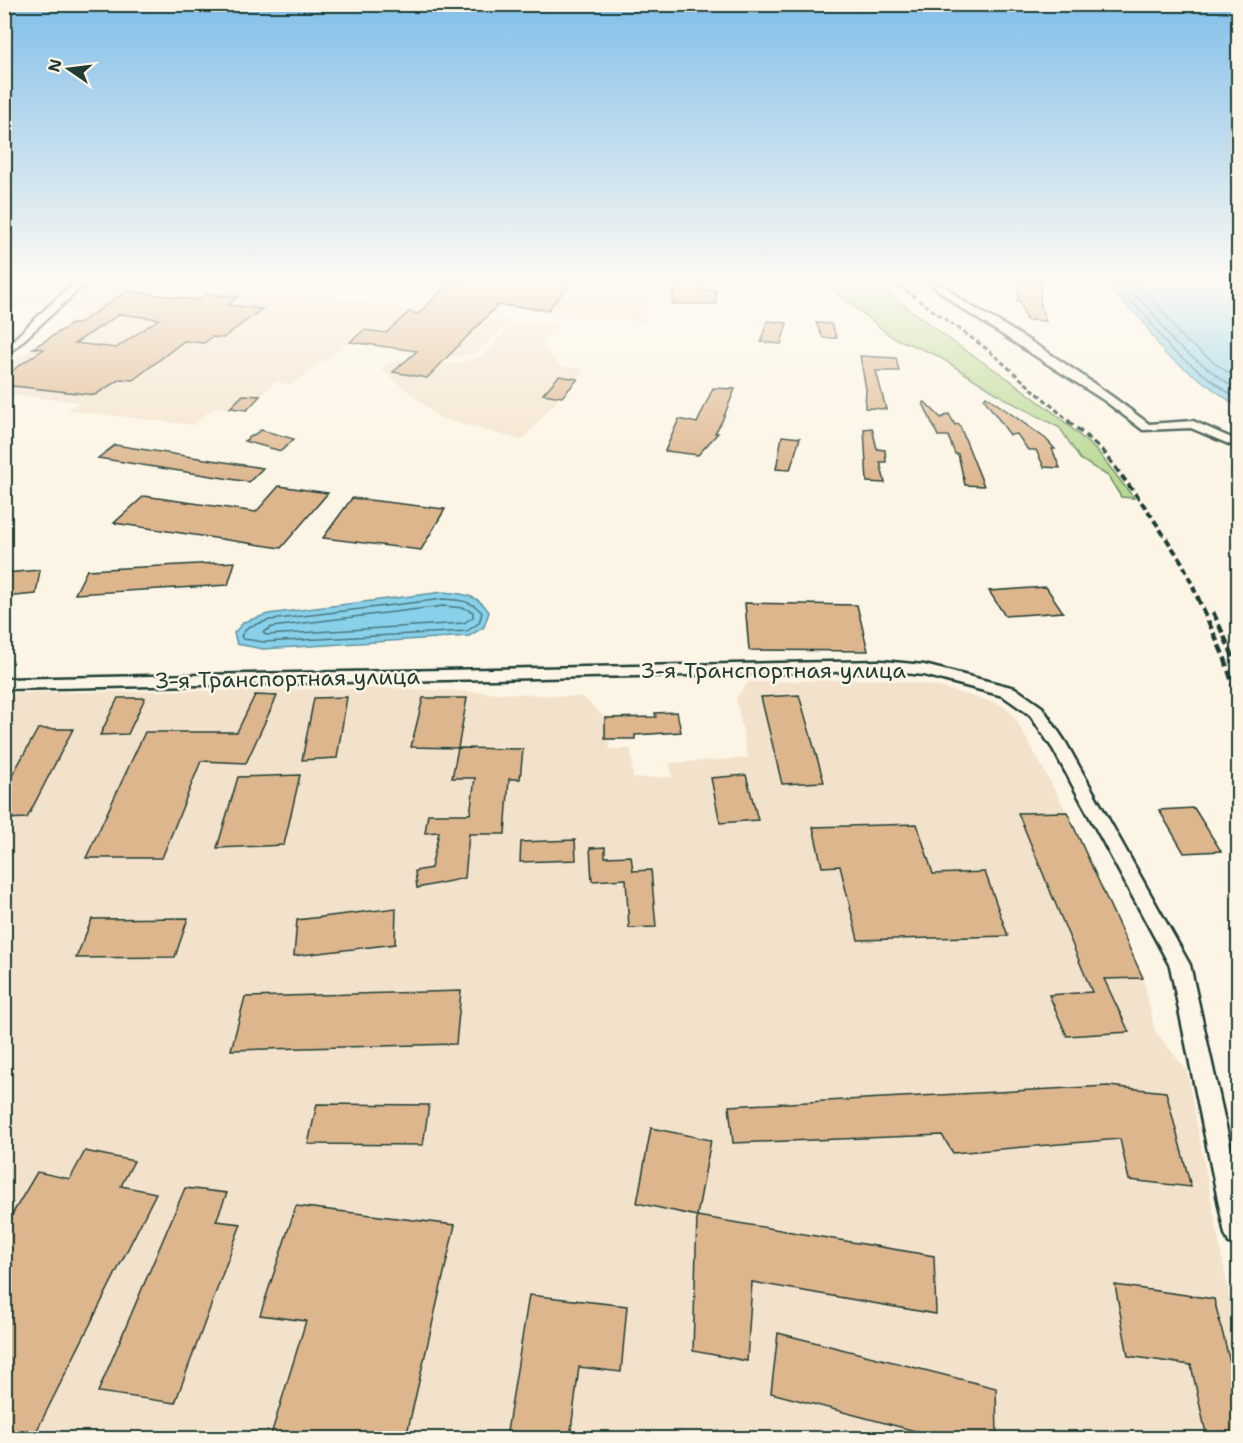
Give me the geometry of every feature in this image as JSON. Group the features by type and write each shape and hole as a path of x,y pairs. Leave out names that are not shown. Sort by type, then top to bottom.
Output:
{"street":[{"path":"1030,348 1109,399 1147,428 1193,424 1239,445"},
{"name":"3-я Транспортная улица","path":"4,684 882,666 924,669 1009,692 1036,711 1060,747 1180,965 1239,1234"}],"shaded area":[{"path":"32,348 341,348 291,385 276,381 247,410 214,407 193,425 68,410 79,402 5,394 4,372 16,359"},
{"path":"395,348 481,348 477,352 457,357"},
{"path":"490,348 545,348 559,366 585,369 522,440 442,419 380,369 396,360 457,364 483,356"},
{"path":"881,679 936,686 1000,704 1012,713 1067,812 1143,978 1155,1031 1187,1071 1238,1342 1238,1438 5,1438 4,693 393,688 583,697 605,718 610,749 631,749 633,778 672,777 670,763 748,758 736,698 749,682"}],"green space":[{"path":"920,348 963,348 1010,380 1058,416 1098,452 1134,498 1121,497 1108,476 1080,459 1060,428 1007,400 936,355"}],"water":[{"path":"1161,348 1238,348 1238,407 1165,354"},
{"path":"443,592 475,598 485,606 489,612 484,627 469,636 263,649 237,644 234,633 244,622 268,614"}],"building":[{"path":"37,348 174,348 133,380 120,379 95,395 4,385 4,379 17,367 44,349"},
{"path":"397,348 456,348 427,378 393,372 417,351"},
{"path":"860,356 896,358 899,371 876,371 886,409 865,408 866,389"},
{"path":"559,376 578,379 562,397 543,394"},
{"path":"713,388 735,389 715,433 718,433 698,455 665,451 679,419 697,423"},
{"path":"243,395 260,396 247,410 230,408"},
{"path":"986,396 1046,439 1055,449 1052,449 1060,468 1044,467 1036,450 1028,450 1017,434 1010,435 984,399"},
{"path":"925,402 941,418 949,414 955,425 959,424 984,486 965,485 958,454 955,454 948,436 938,436 923,403"},
{"path":"872,428 877,449 885,450 886,462 880,462 885,483 867,482 864,429"},
{"path":"261,430 294,439 281,451 244,441"},
{"path":"782,436 800,438 790,470 776,469"},
{"path":"115,445 263,468 249,482 98,458"},
{"path":"279,486 328,493 281,548 114,523 144,496 256,512"},
{"path":"352,498 445,509 421,550 323,538"},
{"path":"235,562 228,585 75,594 87,570"},
{"path":"40,570 36,594 4,597 4,573"},
{"path":"1046,587 1063,612 1005,616 989,591"},
{"path":"745,603 857,605 868,651 749,650"},
{"path":"255,695 277,696 246,763 201,761 162,858 86,858 145,732 237,732"},
{"path":"799,695 824,782 782,784 761,697"},
{"path":"347,697 337,758 302,760 314,698"},
{"path":"118,698 145,698 128,734 100,735"},
{"path":"423,698 467,698 458,748 411,747"},
{"path":"677,712 681,732 635,735 635,739 605,739 605,718 656,717 655,713"},
{"path":"38,729 73,729 27,818 4,819 4,790"},
{"path":"458,748 523,749 520,779 509,779 505,834 469,834 465,878 417,888 415,871 431,868 439,832 425,833 428,814 470,814 475,778 452,778"},
{"path":"300,775 284,845 217,848 238,777"},
{"path":"746,775 758,820 720,823 711,778"},
{"path":"1194,808 1221,851 1184,853 1159,810"},
{"path":"1067,812 1143,978 1104,979 1129,1032 1067,1036 1049,995 1092,992 1018,813"},
{"path":"917,824 933,874 985,872 1008,936 858,940 840,866 822,867 813,827"},
{"path":"575,840 576,860 520,862 521,842"},
{"path":"605,847 605,857 631,856 633,871 651,870 656,927 629,928 626,879 592,881 590,848"},
{"path":"396,908 395,944 294,956 297,920"},
{"path":"188,918 175,957 76,958 92,919"},
{"path":"461,991 456,1044 231,1050 245,997"},
{"path":"1108,1086 1166,1092 1191,1187 1129,1180 1120,1139 953,1153 942,1135 733,1143 729,1106"},
{"path":"317,1104 429,1105 423,1145 308,1144"},
{"path":"651,1128 711,1140 697,1216 637,1203"},
{"path":"85,1151 134,1161 121,1186 156,1193 33,1438 4,1435 4,1228 37,1172 70,1179"},
{"path":"185,1188 227,1193 216,1221 241,1224 175,1403 98,1392"},
{"path":"296,1206 455,1225 406,1438 270,1438 306,1321 260,1315"},
{"path":"697,1216 934,1256 936,1314 752,1282 747,1361 693,1351"},
{"path":"1115,1285 1214,1299 1239,1398 1239,1438 1207,1438 1191,1365 1128,1356"},
{"path":"529,1295 627,1306 621,1372 579,1367 570,1438 506,1438"},
{"path":"778,1333 996,1388 997,1438 942,1438 771,1393"}],"railway":[{"path":"986,348 1070,422"},
{"path":"1068,421 1103,451 1148,511 1183,564 1198,598"},
{"path":"1197,596 1225,659 1238,702"},
{"path":"1213,612 1238,667"}]}
